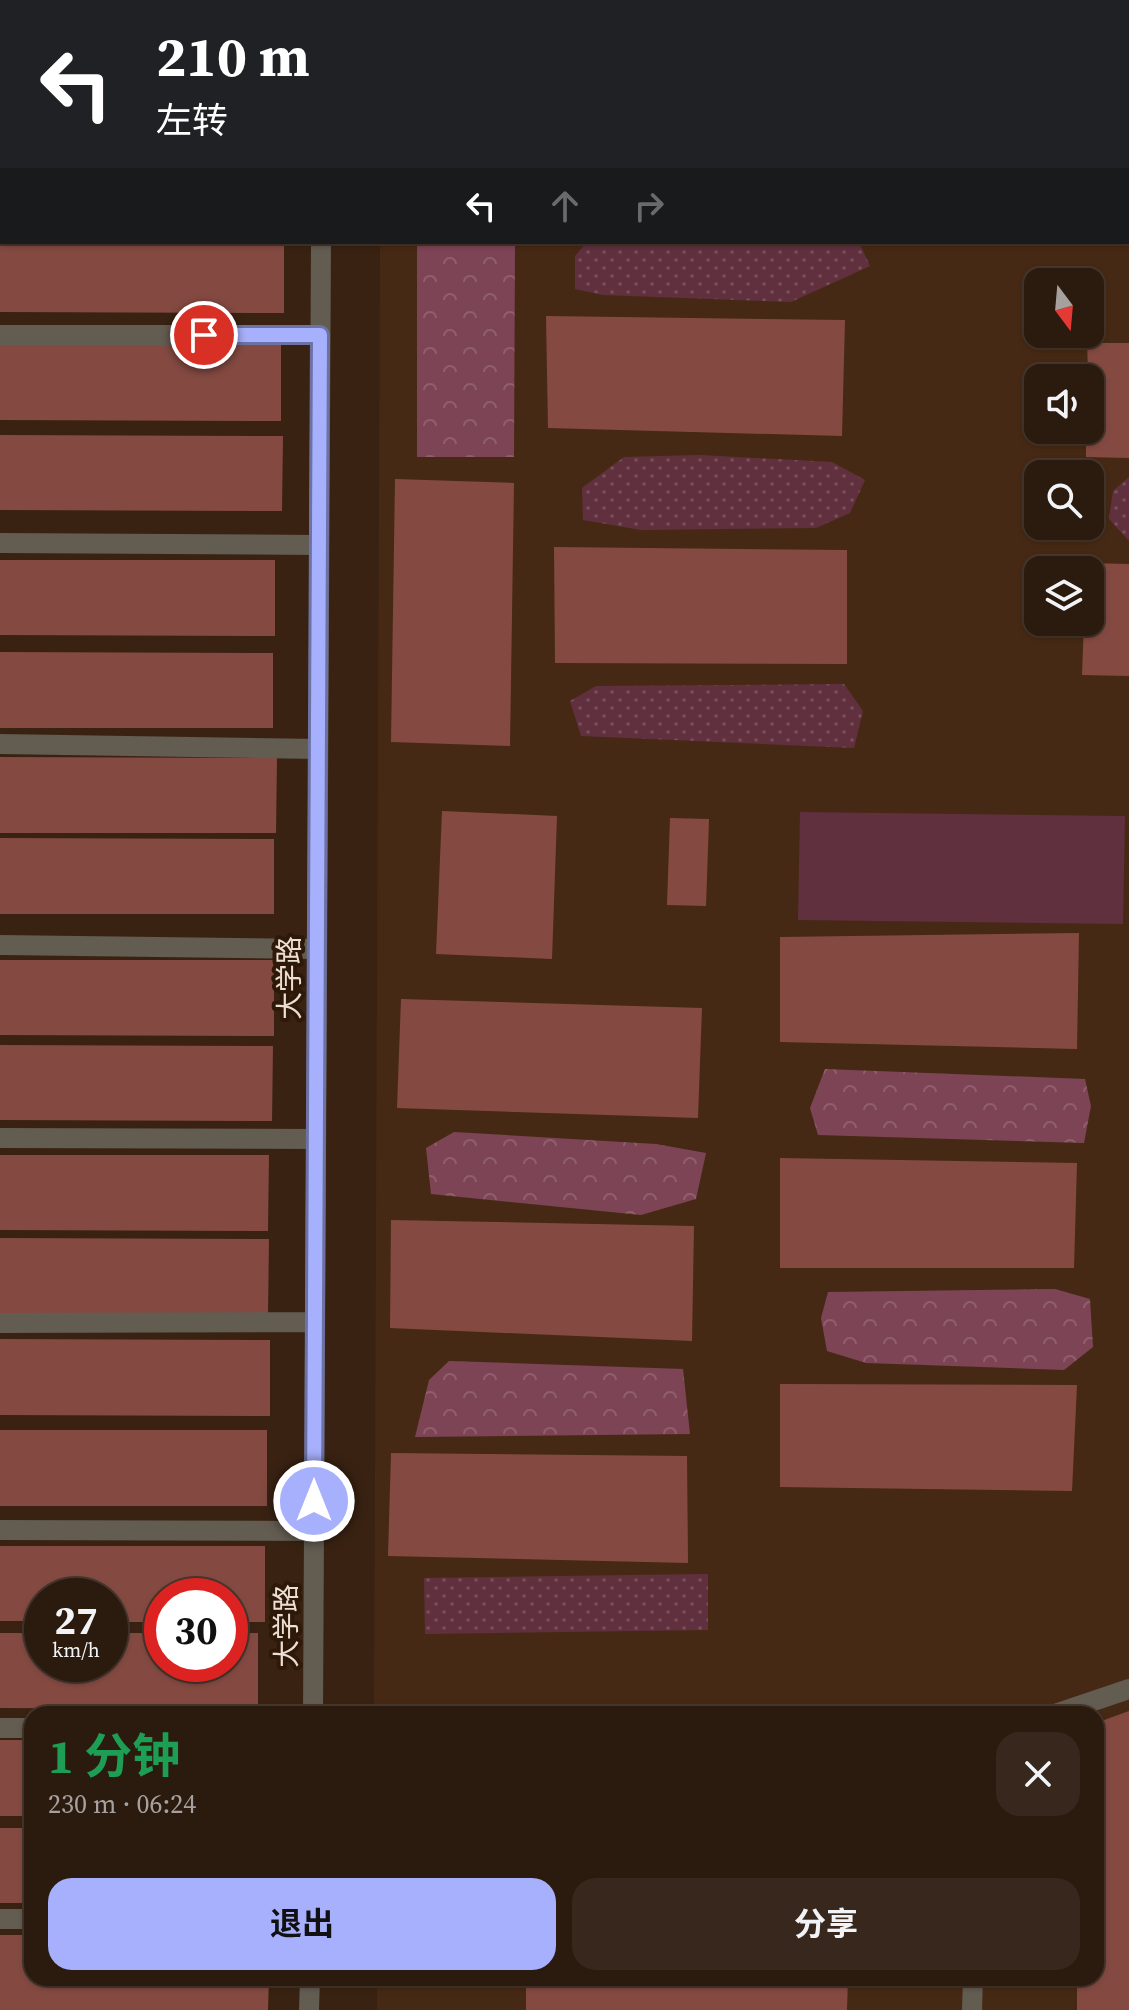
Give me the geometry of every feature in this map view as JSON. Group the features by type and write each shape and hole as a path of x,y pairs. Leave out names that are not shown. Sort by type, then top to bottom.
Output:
{"street":[{"name":"大学路","path":"313,1706 321,244"},
{"path":"0,335 320,335"},
{"path":"0,543 319,545"},
{"path":"0,744 318,749"},
{"path":"0,945 317,949"},
{"path":"0,1138 316,1139"},
{"path":"0,1323 315,1322"},
{"path":"0,1530 314,1531"},
{"path":"1079,1706 1129,1689"},
{"path":"0,1728 24,1728"},
{"path":"0,1919 24,1919"},
{"path":"309,2010 310,1986"},
{"path":"972,2010 973,1986"}],"shaded area":[{"path":"380,244 1129,244 1129,2010 377,2010 377,1986 1104,1986 1104,1706 374,1706"},
{"path":"585,244 860,244 870,266 791,302 603,295 575,289 575,256"},
{"path":"700,455 832,462 865,480 850,513 816,528 641,530 583,520 582,488 624,457"},
{"path":"1129,477 1129,541 1109,519 1113,491"},
{"path":"844,684 863,711 854,748 581,736 570,701 596,686"},
{"path":"800,812 1125,816 1123,924 798,920"},
{"path":"708,1574 708,1630 425,1634 424,1578"}],"green space":[{"path":"417,244 515,244 514,457 417,457"},
{"path":"825,1069 1085,1079 1091,1106 1084,1143 818,1135 810,1108"},
{"path":"454,1132 656,1144 706,1153 696,1199 641,1215 431,1194 426,1148"},
{"path":"1055,1289 1090,1299 1093,1347 1064,1370 866,1363 827,1351 821,1318 828,1292"},
{"path":"449,1361 683,1369 690,1434 415,1437 429,1380"}],"building":[{"path":"0,244 284,244 284,313 0,312"},
{"path":"546,316 845,320 842,436 548,428"},
{"path":"1104,343 1129,343 1129,458 1086,457 1086,444 1104,444 1104,364 1088,364 1087,348 1104,348"},
{"path":"0,345 281,345 281,421 0,420"},
{"path":"0,435 283,436 282,511 0,510"},
{"path":"395,479 514,483 510,746 391,742"},
{"path":"554,547 847,550 847,664 555,663"},
{"path":"0,560 275,560 275,636 0,635"},
{"path":"1104,563 1129,564 1129,676 1082,675 1083,636 1104,636"},
{"path":"0,652 273,653 273,728 0,728"},
{"path":"0,757 277,758 276,833 0,833"},
{"path":"442,811 557,816 552,959 436,954"},
{"path":"670,818 709,819 706,906 667,905"},
{"path":"0,838 274,839 274,914 0,914"},
{"path":"1079,933 1077,1049 780,1042 780,937"},
{"path":"0,960 274,960 274,1036 0,1035"},
{"path":"401,999 702,1008 698,1118 397,1108"},
{"path":"0,1045 273,1046 272,1121 0,1120"},
{"path":"0,1155 269,1155 268,1231 0,1230"},
{"path":"780,1158 1077,1163 1074,1268 780,1268"},
{"path":"391,1220 694,1226 692,1341 390,1328"},
{"path":"0,1238 269,1239 268,1315 0,1314"},
{"path":"0,1339 270,1340 270,1416 0,1415"},
{"path":"780,1384 1077,1385 1072,1491 780,1487"},
{"path":"0,1430 267,1430 267,1506 0,1506"},
{"path":"391,1453 687,1456 688,1563 388,1556"},
{"path":"0,1546 265,1546 265,1622 248,1622 248,1578 144,1578 144,1622 128,1622 128,1578 24,1578 24,1621 0,1621"},
{"path":"0,1633 24,1633 24,1682 128,1682 128,1633 144,1633 144,1682 248,1682 248,1633 258,1633 258,1706 0,1708"},
{"path":"1129,1711 1129,2010 1077,2010 1077,1986 1104,1986 1104,1720"},
{"path":"0,1740 24,1740 24,1816 0,1816"},
{"path":"0,1828 24,1828 24,1903 0,1903"},
{"path":"0,1935 24,1935 24,1986 269,1986 268,2010 0,2010"},
{"path":"526,1986 848,1986 847,2010 526,2010"}],"route":[{"path":"204,335 320,335 314,1501"}]}
